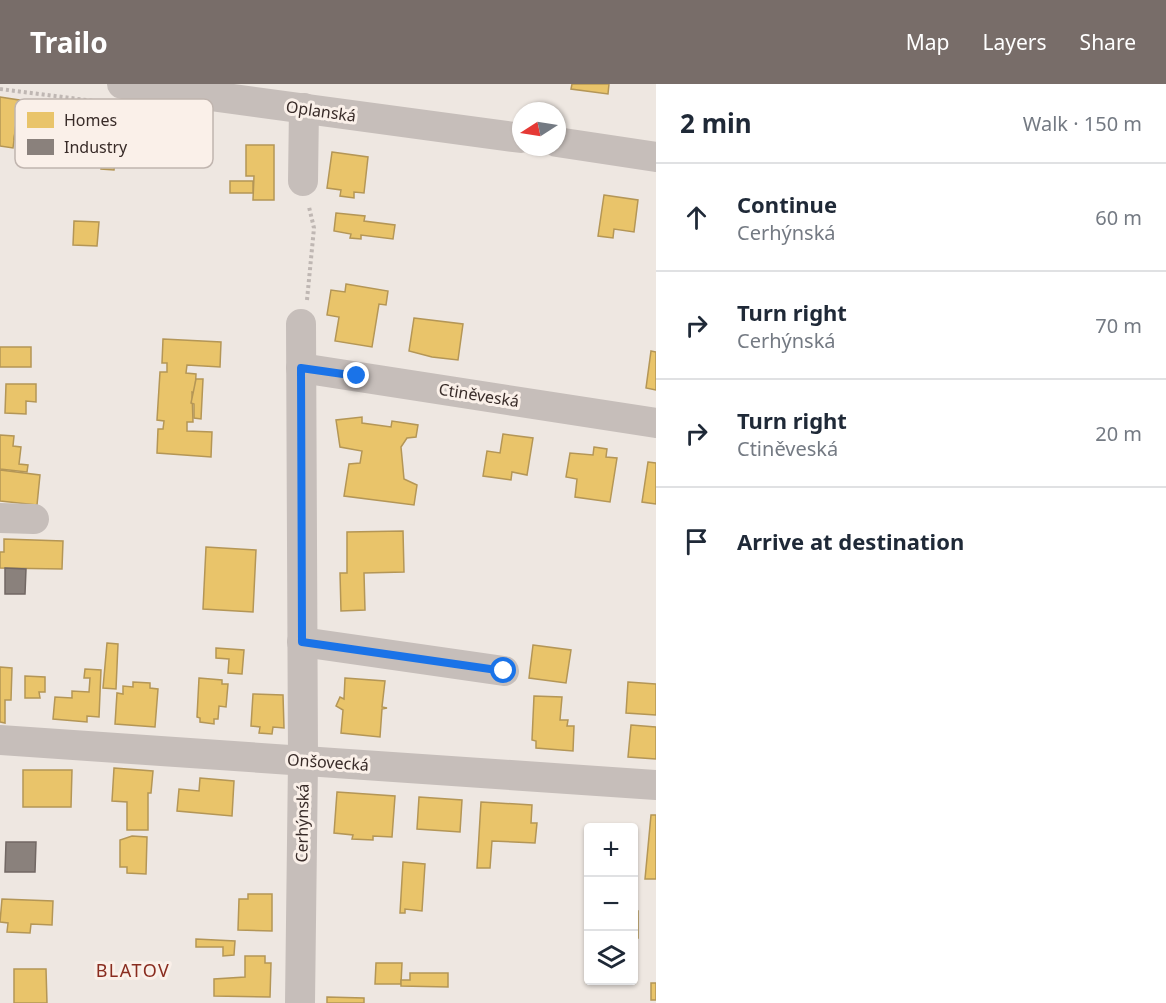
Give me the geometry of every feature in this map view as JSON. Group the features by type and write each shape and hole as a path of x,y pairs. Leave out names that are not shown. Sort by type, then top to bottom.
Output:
{"street":[{"name":"Oplanská","path":"127,84 512,137"},
{"path":"303,181 304,108"},
{"path":"566,143 656,157"},
{"name":"Cerhýnská","path":"300,1003 303,761 301,324"},
{"name":"Ctiněveská","path":"301,368 656,423"},
{"path":"0,518 34,519"},
{"path":"302,642 504,671"},
{"name":"Onšovecká","path":"0,740 656,785"}],"path":[{"path":"301,324 305,317 314,228 303,181"}],"building: Homes":[{"path":"572,84 609,84 608,94 571,89"},
{"path":"0,97 15,99 15,132 13,148 0,146"},
{"path":"246,145 274,145 274,200 253,200 254,176 246,176"},
{"path":"332,152 368,157 364,193 354,192 354,198 340,196 341,190 327,188"},
{"path":"230,181 253,181 253,193 230,193"},
{"path":"604,195 638,200 634,232 614,229 613,238 598,236"},
{"path":"336,213 365,216 364,221 395,225 393,239 361,235 361,239 350,238 351,234 334,231"},
{"path":"74,221 99,222 97,246 73,245"},
{"path":"346,284 388,291 386,305 379,304 372,347 335,341 339,317 327,315 331,290 345,292"},
{"path":"414,318 463,324 458,360 409,351"},
{"path":"163,339 221,342 220,367 187,365 186,373 196,374 195,393 192,392 193,422 187,422 187,431 212,432 211,457 157,453 158,429 163,429 164,421 157,420 160,372 167,372 167,363 162,363"},
{"path":"0,347 31,347 31,367 0,367"},
{"path":"651,351 656,352 656,390 646,388"},
{"path":"196,379 203,379 201,419 194,418 194,404 191,403"},
{"path":"6,384 36,384 36,402 26,401 26,414 5,413"},
{"path":"362,417 362,423 391,427 392,421 418,425 416,437 407,438 401,447 404,479 417,485 414,505 344,496 349,464 360,463 362,451 340,447 336,420"},
{"path":"503,434 533,438 527,475 512,472 511,480 483,476 487,451 500,453"},
{"path":"0,435 14,436 13,446 21,447 19,464 28,465 27,472 0,469"},
{"path":"594,447 607,449 606,457 617,458 610,502 575,497 577,479 566,477 570,453 593,455"},
{"path":"648,462 656,463 656,504 642,502"},
{"path":"0,470 40,475 37,505 0,501"},
{"path":"403,531 404,572 364,573 365,610 341,611 340,573 347,573 347,532"},
{"path":"4,539 63,541 62,569 0,568 0,552 4,552"},
{"path":"206,547 256,550 253,612 203,609"},
{"path":"107,643 118,644 116,689 103,688"},
{"path":"533,645 571,650 566,683 529,678"},
{"path":"216,648 244,650 242,674 228,673 229,659 216,658"},
{"path":"0,667 12,668 11,700 5,700 5,723 0,722"},
{"path":"85,669 101,670 99,717 87,716 87,722 53,719 55,697 72,698 72,691 89,692 90,678 84,678"},
{"path":"25,676 45,677 45,692 39,692 40,698 25,698"},
{"path":"199,678 222,680 222,684 228,684 226,707 219,706 218,719 214,719 214,724 200,722 200,718 197,717"},
{"path":"345,678 385,681 382,707 387,708 382,709 380,737 341,733 343,710 336,706 340,697 344,699"},
{"path":"133,682 150,683 150,688 158,689 155,727 115,724 117,693 123,694 123,686 133,687"},
{"path":"628,682 656,684 656,715 626,713"},
{"path":"253,694 283,695 284,728 273,727 272,734 259,733 260,727 251,726"},
{"path":"534,696 562,697 560,720 568,720 567,726 574,726 573,751 536,748 536,741 532,740"},
{"path":"631,725 656,727 656,759 628,757"},
{"path":"114,768 153,771 151,793 148,793 148,830 127,830 127,802 112,801"},
{"path":"23,770 72,770 71,807 23,807"},
{"path":"200,778 234,781 232,816 177,811 179,789 199,791"},
{"path":"337,792 395,796 392,837 373,836 373,840 352,839 353,835 334,833"},
{"path":"419,797 462,800 460,832 417,829"},
{"path":"481,802 532,805 531,823 537,823 535,843 492,841 490,868 477,868"},
{"path":"651,815 656,815 656,879 645,879"},
{"path":"132,836 147,837 146,874 127,873 127,867 120,867 120,840"},
{"path":"403,862 425,864 422,911 405,909 405,913 400,913"},
{"path":"248,894 272,894 272,931 238,930 239,899 248,899"},
{"path":"2,899 53,901 52,925 31,924 30,933 7,932 8,923 0,922"},
{"path":"196,939 235,941 234,955 223,956 223,947 196,947"},
{"path":"245,956 265,956 265,963 271,963 270,997 214,996 214,979 245,977"},
{"path":"376,963 402,963 401,984 375,984"},
{"path":"14,969 46,969 47,1003 14,1003"},
{"path":"410,973 448,973 448,987 401,986 401,980 410,980"},
{"path":"651,983 656,983 656,1000 651,1000"},
{"path":"327,997 364,998 364,1003 327,1003"}],"building: Industry":[{"path":"5,568 26,569 25,594 5,594"},
{"path":"6,842 36,842 35,872 5,872"}],"district":[{"name":"BLATOV","path":"133,970"}],"route":[{"path":"357,376 301,368 302,642 504,671"}]}
